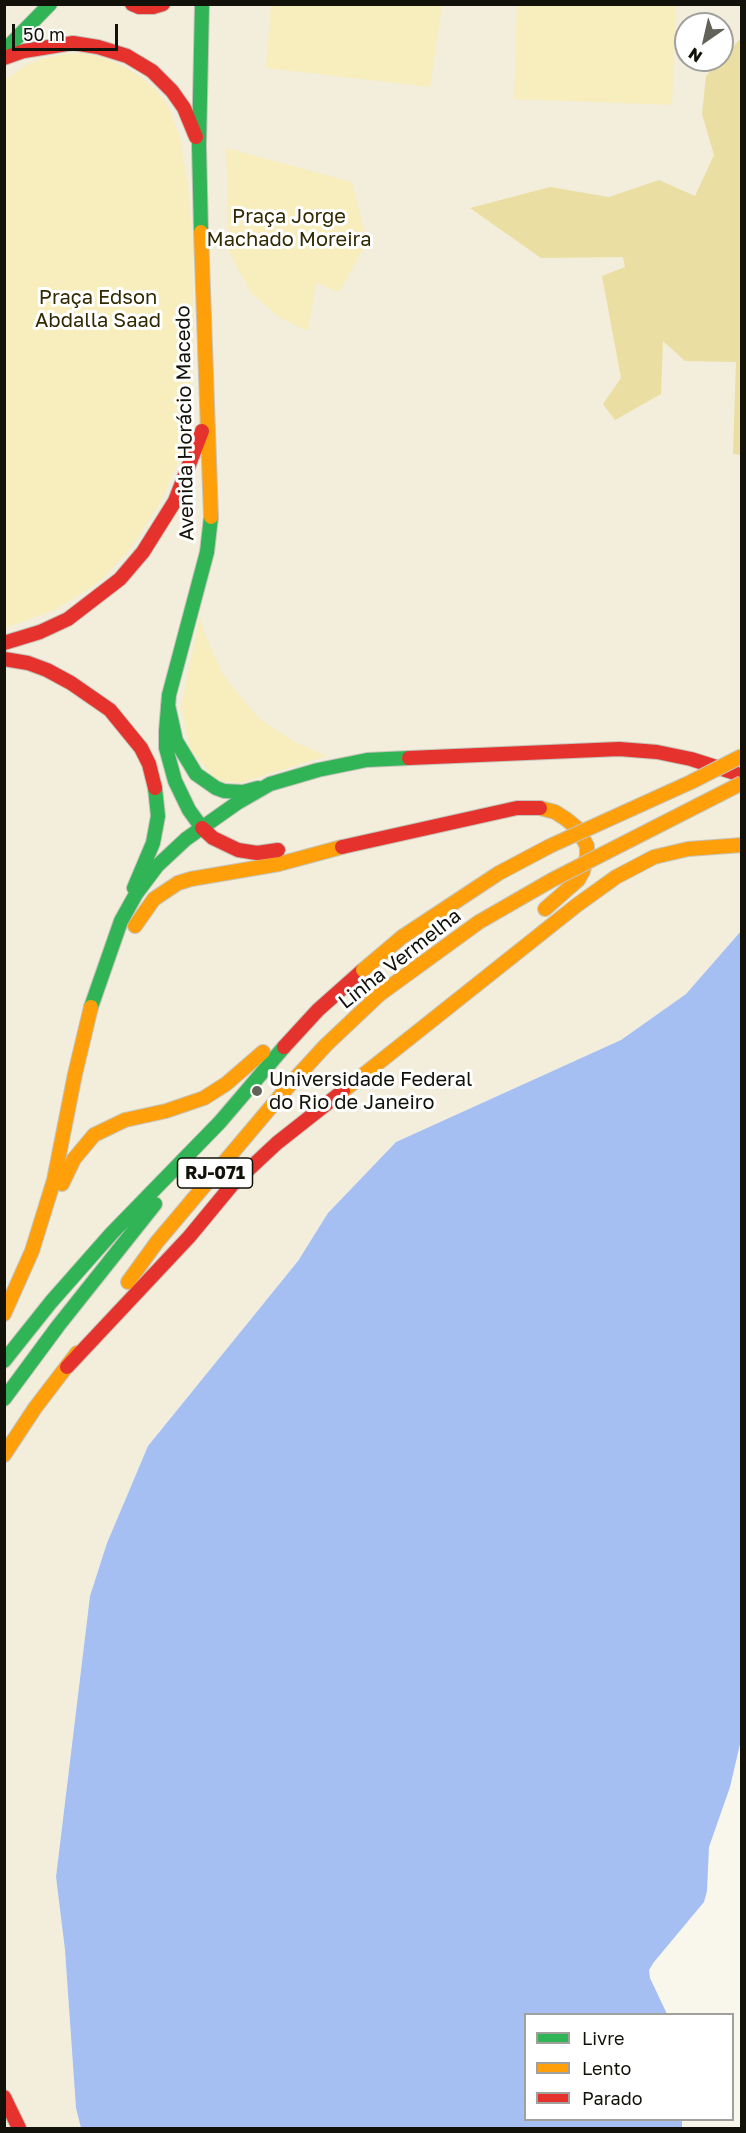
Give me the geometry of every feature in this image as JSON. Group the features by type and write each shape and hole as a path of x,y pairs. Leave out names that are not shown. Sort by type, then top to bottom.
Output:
{"main road":[{"path":"4,51 50,4"},
{"path":"132,4 153,7 162,4"},
{"name":"Avenida Horácio Macedo","path":"202,4 200,145 206,420 211,526 207,552 168,705 166,748 184,801 202,828 226,846 256,853 366,841"},
{"path":"4,58 24,51 73,43 98,47 127,56 152,71 172,91 184,108 200,145"},
{"path":"4,643 40,632 68,619 120,579 143,552 175,501 206,420"},
{"path":"4,659 28,663 47,670 110,710 141,748 149,764 158,801 157,830 121,921 91,1008 54,1180 32,1251"},
{"path":"168,705 176,741 196,774 216,788 233,793 318,770 367,760 619,749 657,752 691,759 741,776"},
{"name":"Linha Vermelha","path":"4,1399 58,1326 220,1122 284,1046 318,1010 363,970 410,931 499,873 550,846 691,782 741,756"},
{"name":"Linha Vermelha","path":"4,1455 35,1408 157,1242 292,1082 326,1045 380,994 479,922 552,880 741,783"},
{"path":"121,921 136,894 157,866 186,839 237,803 270,784"},
{"path":"99,986 144,910 154,899 172,887 192,879 279,864 366,841 517,808 537,807 555,812 576,828 587,846 587,856 578,880 536,917"},
{"path":"454,1001 616,877 654,857 688,849 741,845"},
{"path":"454,1001 511,939"},
{"name":"Linha Vermelha","path":"67,1367 189,1237 232,1185 254,1164 454,1001"},
{"path":"4,1314 74,1159 93,1135 126,1120 166,1112 204,1098 226,1084 248,1063 318,1010"},
{"name":"Linha Vermelha","path":"4,1361 51,1302 111,1234 220,1122"},
{"path":"4,2097 19,2128"}],"shaded area":[{"name":"Universidade Federal do Rio de Janeiro","path":"5,5 741,5 741,931 686,994 621,1040 396,1142 328,1213 298,1261 148,1446 107,1543 90,1596 56,1877 65,1950 76,2108 81,2128 5,2128"},
{"path":"741,38 741,455 733,454 736,362 685,361 663,341 661,394 615,420 603,404 621,378 602,276 625,267 623,257 541,258 470,208 550,187 609,197 659,180 695,196 714,155 702,114 706,76 710,72 734,72 734,46"}],"green space":[{"path":"271,5 442,5 430,87 266,68"},
{"path":"517,5 676,5 672,105 514,99"},
{"name":"Praça Edson Abdalla Saad","path":"85,53 123,66 156,90 168,106 180,138 188,187 193,246 192,374 188,428 179,461 160,503 131,548 99,582 55,610 5,628 5,80 26,65 45,58"},
{"name":"Praça Jorge Machado Moreira","path":"226,148 352,182 367,242 339,292 316,283 308,331 279,317 251,293 229,252"},
{"path":"200,616 204,632 222,673 259,718 297,743 327,756 240,783 217,781 191,750 181,707"}],"water":[{"path":"741,931 741,1740 730,1787 709,1847 707,1891 704,1902 649,1970 650,1978 667,2013 524,2013 524,2121 682,2121 682,2128 81,2128 76,2108 65,1950 56,1877 90,1596 107,1543 148,1446 298,1261 328,1213 396,1142 621,1040 686,994"}],"traffic: fast":[{"path":"4,51 50,4"},
{"path":"201,232 199,145 202,4"},
{"path":"202,828 189,810 175,781 166,748 166,731 169,695 207,552 211,517"},
{"path":"168,705 176,741 196,774 224,791 243,792 258,788"},
{"path":"91,1007 121,921 136,894 157,866 186,839 237,803 270,784 318,770 367,760 409,758"},
{"path":"134,888 153,843 158,816 155,788"},
{"path":"4,1361 51,1302 111,1234 220,1122 284,1047"},
{"path":"4,1399 58,1326 155,1204"}],"traffic: slow":[{"path":"201,232 211,517"},
{"path":"363,970 402,937 499,873 550,846 691,782 742,756"},
{"path":"380,994 479,922 552,880 742,783"},
{"path":"540,808 555,812 566,819 577,828 587,846 587,856 578,880 545,909"},
{"path":"343,1091 577,905 616,877 654,857 688,849 742,845"},
{"path":"135,926 154,899 178,883 279,864 342,847"},
{"path":"128,1282 157,1242 292,1082 326,1045 380,994"},
{"path":"4,1314 32,1251 54,1180 91,1007"},
{"path":"62,1184 74,1159 94,1135 125,1120 166,1111 204,1098 226,1084 263,1052"},
{"path":"4,1455 35,1408 77,1353"}],"traffic: jam":[{"path":"132,4 139,7 163,4"},
{"path":"4,58 24,51 73,43 98,47 127,56 152,71 172,91 184,108 196,137"},
{"path":"4,643 40,632 68,619 120,579 143,552 175,501 202,431"},
{"path":"4,659 28,663 47,670 71,683 110,710 141,748 149,764 155,788"},
{"path":"409,758 619,749 657,752 691,759 735,773"},
{"path":"342,847 517,808 540,808"},
{"path":"202,828 213,838 238,850 257,853 278,850"},
{"path":"284,1047 318,1010 363,970"},
{"path":"67,1367 189,1237 232,1185 277,1143 343,1091"},
{"path":"4,2097 19,2128"}],"place":[{"name":"Universidade Federal do Rio de Janeiro","path":"257,1091"}]}
